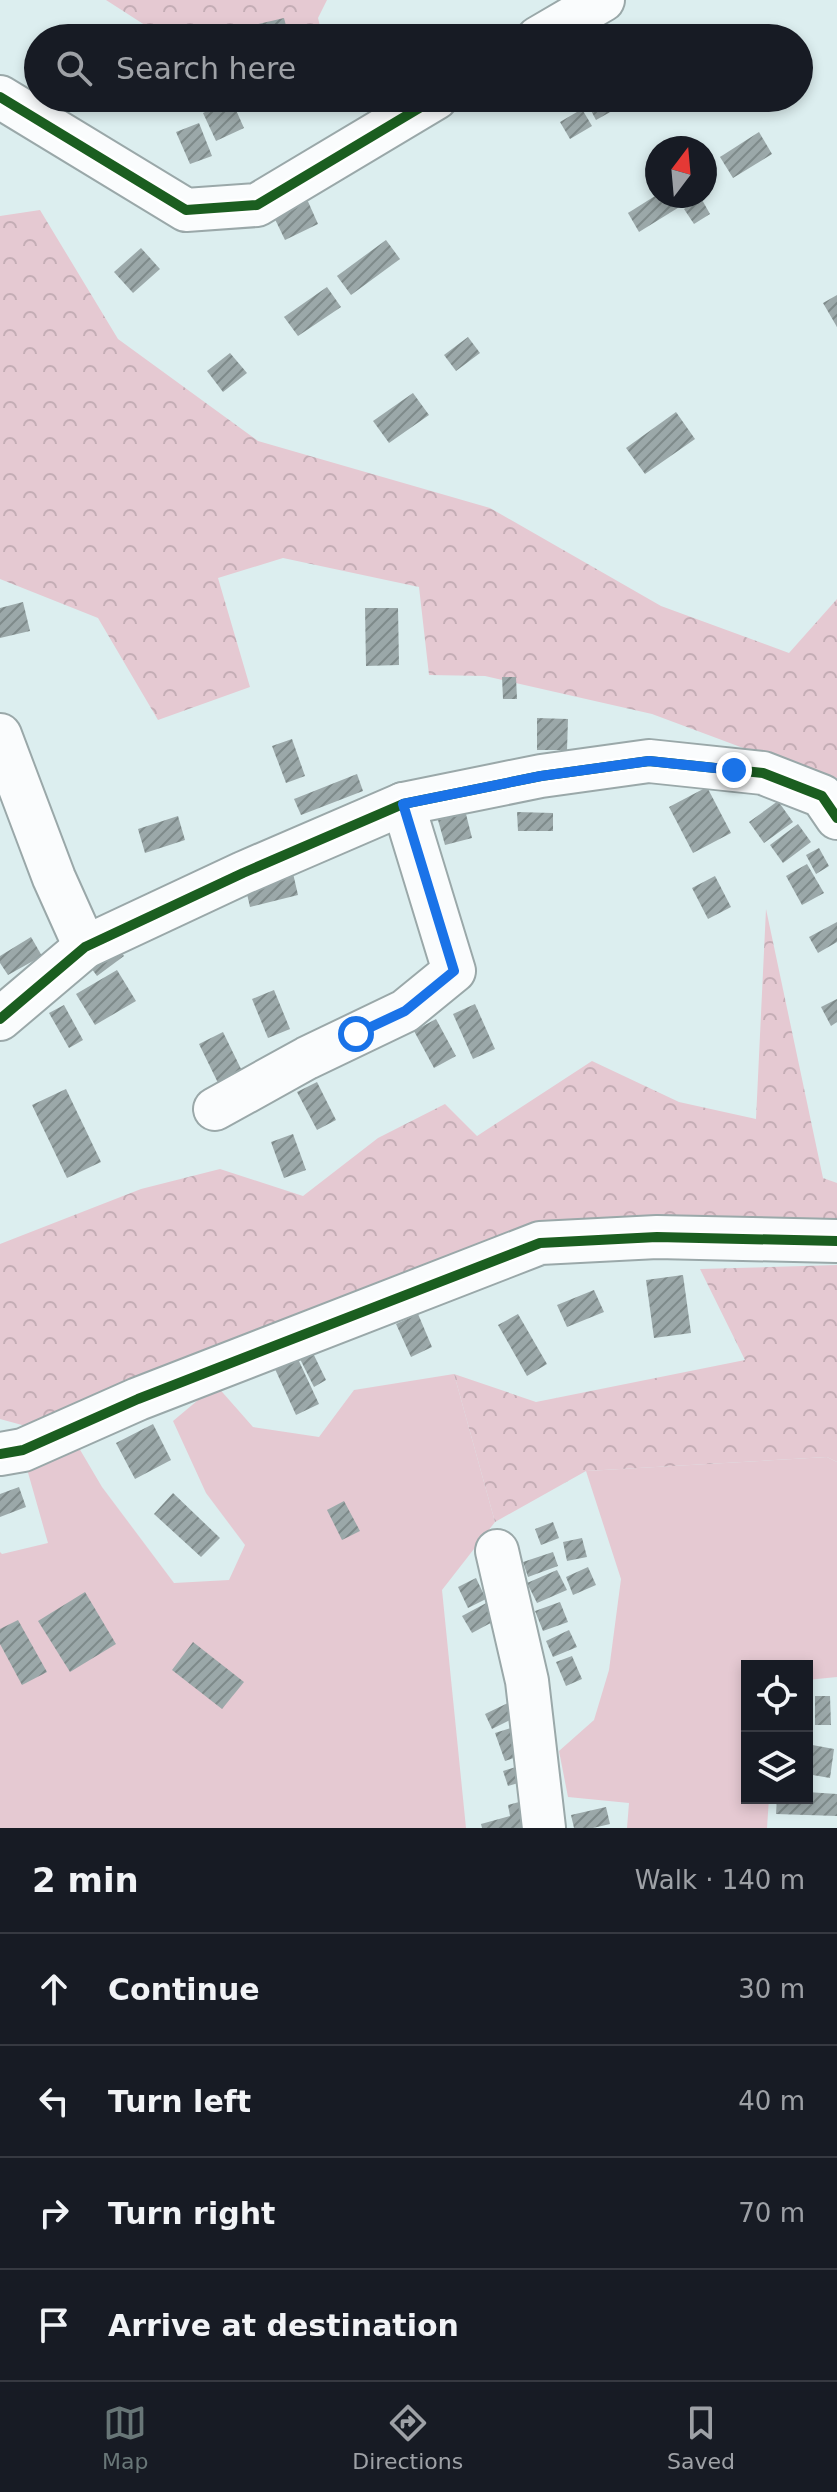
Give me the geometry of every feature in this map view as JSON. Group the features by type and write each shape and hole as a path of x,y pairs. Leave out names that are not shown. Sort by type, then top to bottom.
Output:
{"street":[{"path":"562,24 603,0"},
{"path":"0,97 24,112"},
{"path":"25,112 186,210 257,205 413,112"},
{"path":"0,735 54,878 85,947"},
{"path":"0,1019 85,947 243,873 403,804 541,776 649,761 763,773 822,796 837,818"},
{"path":"215,1109 307,1058 405,1011 454,971 403,804"},
{"path":"0,1454 23,1450 138,1399 540,1243 657,1237 837,1241"},
{"path":"497,1551 527,1681 544,1828"}],"green space":[{"path":"106,0 327,0 318,18 320,24 143,24"},
{"path":"40,210 118,339 258,441 490,508 661,606 789,653 837,599 837,778 816,775 652,714 485,676 429,675 419,587 283,558 218,578 250,687 158,720 98,618 0,579 0,216"},
{"path":"766,909 823,1178 837,1183 837,1224 581,1224 33,1428 0,1419 0,1244 141,1189 220,1169 303,1196 378,1138 445,1104 477,1136 592,1061 679,1102 756,1119"},
{"path":"837,1265 837,1462 827,1457 586,1471 495,1522 454,1374 536,1402 745,1360 700,1269"},
{"path":"454,1374 495,1522 442,1590 466,1828 0,1828 0,1552 48,1543 25,1462 79,1448 102,1487 174,1583 229,1580 245,1545 206,1493 173,1421 216,1385 253,1427 319,1437 354,1390"},
{"path":"827,1457 837,1462 837,1677 813,1679 813,1660 741,1660 741,1804 769,1804 767,1828 627,1828 629,1803 568,1797 559,1751 594,1720 609,1670 621,1579 586,1471"}],"building":[{"path":"284,18 286,24 258,24"},
{"path":"237,112 244,128 216,141 203,113"},
{"path":"577,112 584,112 592,126 570,139 560,122"},
{"path":"592,112 610,112 596,120"},
{"path":"199,123 212,156 190,164 176,132"},
{"path":"759,132 772,154 733,178 720,157"},
{"path":"306,197 318,224 285,240 272,213"},
{"path":"645,202 645,208 678,208 639,232 628,213"},
{"path":"707,208 710,214 694,224 684,209"},
{"path":"386,240 400,259 351,295 337,276"},
{"path":"141,248 160,269 133,293 114,272"},
{"path":"327,287 341,307 298,336 284,317"},
{"path":"837,295 837,327 823,303"},
{"path":"468,337 480,353 456,371 444,355"},
{"path":"230,353 247,373 223,392 207,371"},
{"path":"413,393 429,415 389,443 373,421"},
{"path":"676,412 695,439 645,474 626,448"},
{"path":"23,602 30,631 0,638 0,608"},
{"path":"365,608 398,608 399,665 366,666"},
{"path":"502,677 516,677 517,699 503,699"},
{"path":"537,718 568,719 567,750 537,750"},
{"path":"292,739 305,776 286,783 272,746"},
{"path":"357,774 363,791 301,815 294,799"},
{"path":"707,787 731,833 693,853 669,807"},
{"path":"778,801 793,822 764,843 749,822"},
{"path":"517,812 553,813 553,831 518,831"},
{"path":"466,814 472,838 445,845 438,820"},
{"path":"178,816 185,840 145,853 138,829"},
{"path":"798,824 811,842 783,863 770,845"},
{"path":"819,848 829,866 816,874 806,855"},
{"path":"807,864 824,893 802,905 786,876"},
{"path":"292,869 298,895 250,907 244,881"},
{"path":"715,876 731,907 708,919 692,888"},
{"path":"837,922 837,942 818,953 809,937"},
{"path":"31,937 42,956 8,975 0,963 0,956"},
{"path":"112,941 124,956 97,976 86,961"},
{"path":"117,970 136,1001 95,1025 76,994"},
{"path":"274,990 290,1029 268,1038 252,999"},
{"path":"837,999 837,1022 831,1026 821,1007"},
{"path":"475,1004 495,1049 473,1059 453,1014"},
{"path":"64,1005 83,1040 69,1048 49,1013"},
{"path":"436,1019 456,1056 434,1068 414,1031"},
{"path":"223,1032 243,1073 219,1085 199,1044"},
{"path":"317,1082 336,1120 317,1130 297,1092"},
{"path":"66,1089 101,1162 67,1178 32,1105"},
{"path":"293,1134 306,1170 284,1178 271,1142"},
{"path":"683,1275 691,1333 654,1338 646,1280"},
{"path":"594,1290 604,1312 567,1327 557,1305"},
{"path":"418,1314 432,1347 411,1357 396,1324"},
{"path":"518,1314 547,1364 527,1376 498,1325"},
{"path":"312,1351 326,1380 314,1387 299,1357"},
{"path":"298,1359 319,1404 296,1415 275,1369"},
{"path":"153,1424 171,1460 135,1479 116,1443"},
{"path":"19,1487 26,1507 0,1517 0,1494"},
{"path":"173,1493 220,1538 201,1557 154,1514"},
{"path":"344,1501 360,1531 342,1540 327,1510"},
{"path":"553,1522 559,1538 541,1545 535,1529"},
{"path":"582,1538 587,1557 567,1561 563,1542"},
{"path":"553,1552 558,1566 528,1577 523,1562"},
{"path":"588,1567 596,1585 573,1595 566,1577"},
{"path":"557,1570 567,1590 537,1603 527,1583"},
{"path":"476,1578 486,1599 468,1608 458,1587"},
{"path":"85,1592 116,1644 70,1672 38,1621"},
{"path":"490,1601 500,1618 472,1633 462,1616"},
{"path":"560,1602 568,1622 543,1631 535,1611"},
{"path":"18,1620 47,1672 22,1685 0,1644 0,1629"},
{"path":"569,1630 577,1647 553,1657 546,1641"},
{"path":"193,1642 244,1682 222,1709 172,1670"},
{"path":"572,1656 582,1679 566,1686 556,1662"},
{"path":"815,1696 830,1696 831,1725 815,1725"},
{"path":"512,1701 520,1715 492,1729 485,1714"},
{"path":"514,1727 525,1754 505,1761 495,1733"},
{"path":"813,1745 834,1749 830,1778 813,1775"},
{"path":"528,1763 532,1779 508,1786 503,1771"},
{"path":"813,1792 837,1794 837,1816 776,1814 777,1804 813,1804"},
{"path":"530,1799 537,1828 482,1828 481,1824 510,1816 508,1805"},
{"path":"606,1807 610,1824 574,1828 571,1815"}],"cycle path":[{"path":"0,97 24,112"},
{"path":"25,112 186,210 257,205 413,112"},
{"path":"0,1019 85,947 243,873 403,804 541,776 649,761 763,773 822,796 837,818"},
{"path":"0,1454 23,1450 138,1399 540,1243 657,1237 837,1241"}],"route":[{"path":"356,1034 405,1011 454,971 403,804 541,776 649,761 734,770"}]}
